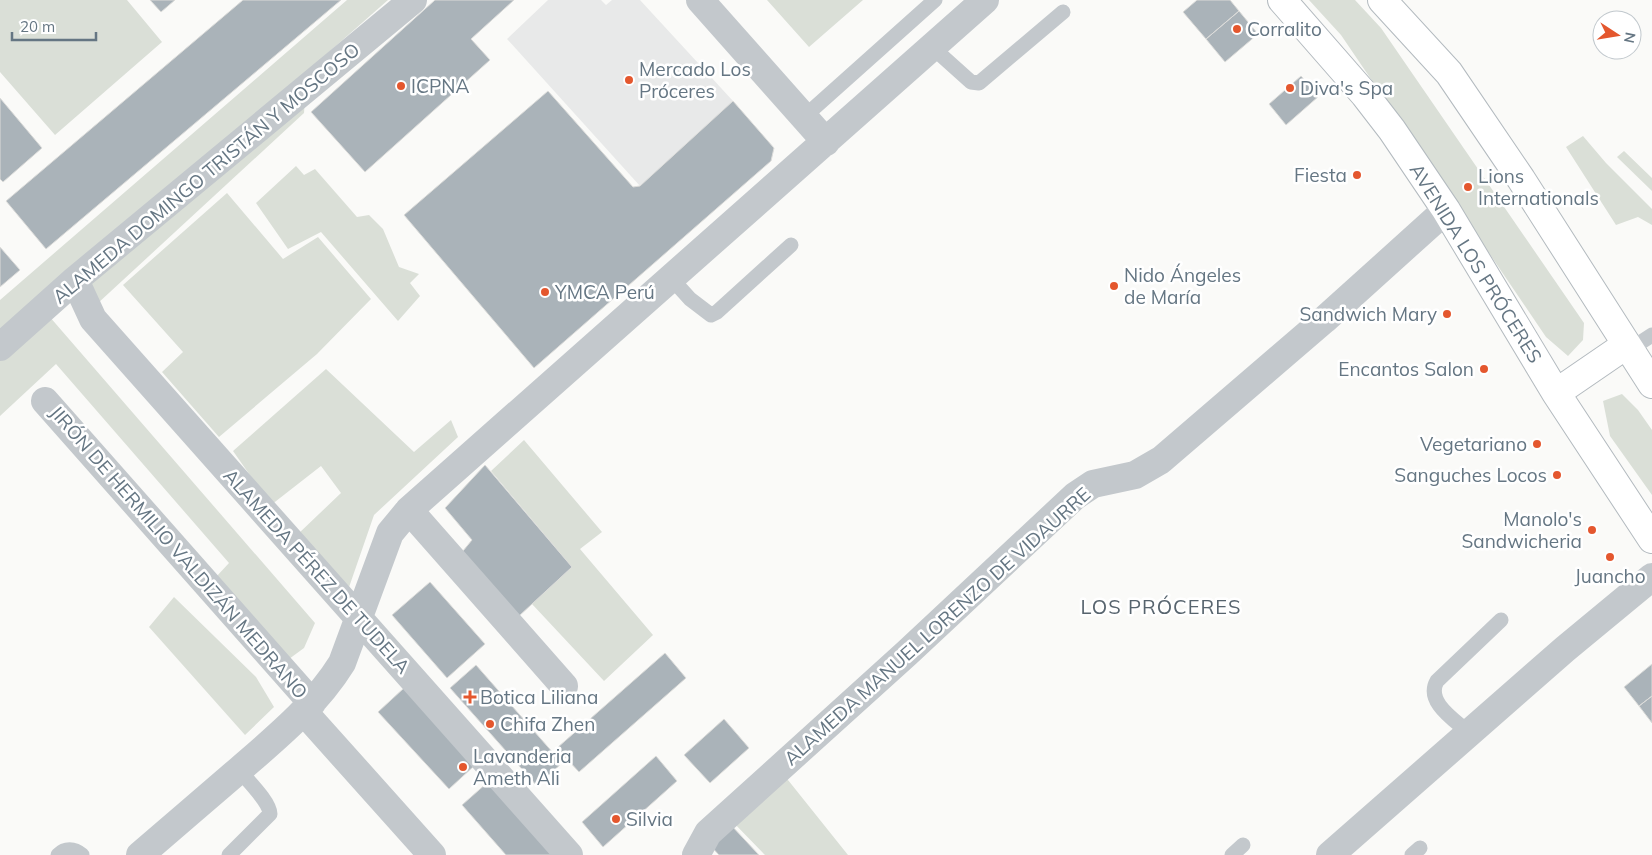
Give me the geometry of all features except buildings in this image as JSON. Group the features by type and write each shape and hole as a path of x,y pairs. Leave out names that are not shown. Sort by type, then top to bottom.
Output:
{"main road":[{"name":"AVENIDA LOS PRÓCERES","path":"1282,0 1365,95 1446,210 1556,393 1652,539"},
{"path":"1382,0 1449,73 1521,179 1652,384"},
{"path":"1556,393 1628,347"}],"street":[{"name":"ALAMEDA DOMINGO TRISTÁN Y MOSCOSO","path":"0,347 75,280 413,0"},
{"path":"700,0 826,142"},
{"path":"140,855 239,770 308,707 342,663 360,619 390,533 409,510 985,0"},
{"name":"ALAMEDA MANUEL LORENZO DE VIDAURRE","path":"696,855 708,833 907,653 1075,496 1093,484 1135,475 1160,460 1331,314 1446,210"},
{"name":"ALAMEDA PÉREZ DE TUDELA","path":"75,280 93,319 569,855"},
{"name":"JIRÓN DE HERMILIO VALDIZÁN MEDRANO","path":"45,401 308,707 432,855"},
{"path":"409,510 564,686"},
{"path":"1330,855 1652,577"}],"lane":[{"path":"804,117 935,0"},
{"path":"932,47 971,82 979,83 1063,12"},
{"path":"671,278 690,299 711,314 717,312 791,245"},
{"path":"1628,347 1652,335"},
{"path":"1470,733 1433,696 1433,688 1437,681 1501,620"},
{"path":"228,855 270,814 270,810 239,770"},
{"path":"58,855 67,850 78,851 82,855"}],"shaded area":[{"path":"0,0 127,0 162,42 55,135 0,72"},
{"path":"347,0 388,0 0,342 0,300"},
{"name":"Mercado Los Próceres","path":"548,0 601,0 606,5 612,0 640,0 733,101 640,186 507,39"},
{"path":"767,0 863,0 809,47"},
{"path":"1309,0 1355,0 1381,28 1584,323 1583,340 1568,356 1546,337 1341,35"},
{"path":"305,99 304,113 97,304 85,287"},
{"path":"1583,136 1606,163 1652,209 1652,225 1638,217 1616,225 1566,147"},
{"path":"1624,151 1652,178 1652,191 1617,157"},
{"path":"296,166 304,175 315,169 357,217 369,215 383,229 399,267 419,274 410,283 420,296 398,321 321,232 288,249 256,203"},
{"path":"227,193 283,259 318,237 371,299 317,354 219,437 162,372 183,352 123,285"},
{"path":"49,316 315,623 304,648 289,659 216,577 229,563 56,364 0,416 0,357"},
{"path":"326,369 414,452 451,420 458,437 374,515 347,593 297,535 341,493 321,466 271,505 233,451"},
{"path":"1622,394 1638,410 1652,430 1652,495 1610,436 1603,401"},
{"path":"524,440 602,532 580,549 653,635 604,681 532,604 572,567 491,471"},
{"path":"174,597 256,677 274,707 245,735 149,627"},
{"path":"784,775 848,855 765,855 731,820"}],"place":[{"name":"Corralito","path":"1237,29"},
{"name":"Mercado Los Próceres","path":"629,80"},
{"name":"ICPNA","path":"401,86"},
{"name":"Diva's Spa","path":"1290,88"},
{"name":"Fiesta","path":"1357,175"},
{"name":"Lions Internationals","path":"1468,187"},
{"name":"Nido Ángeles de María","path":"1114,286"},
{"name":"YMCA Perú","path":"545,292"},
{"name":"Sandwich Mary","path":"1447,314"},
{"name":"Encantos Salon","path":"1484,369"},
{"name":"Vegetariano","path":"1537,444"},
{"name":"Sanguches Locos","path":"1557,475"},
{"name":"Manolo's Sandwicheria","path":"1592,530"},
{"name":"Juancho","path":"1610,557"},
{"name":"Botica Liliana","path":"470,697"},
{"name":"Chifa Zhen","path":"490,724"},
{"name":"Lavanderia Ameth Ali","path":"463,767"},
{"name":"Silvia","path":"616,819"}],"district":[{"name":"LOS PRÓCERES","path":"1161,606"}]}
